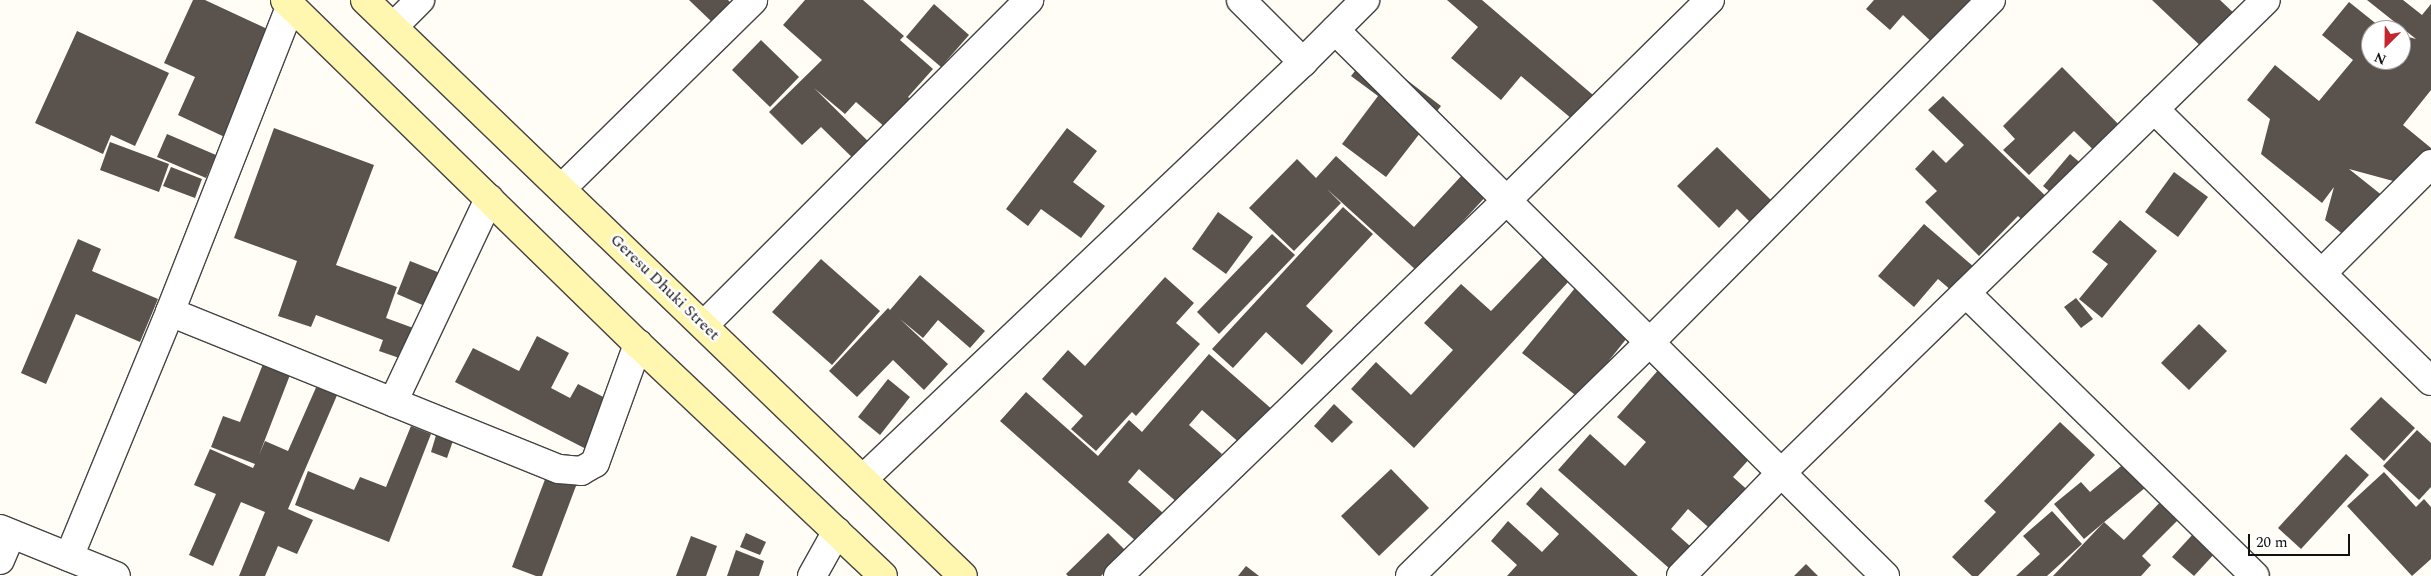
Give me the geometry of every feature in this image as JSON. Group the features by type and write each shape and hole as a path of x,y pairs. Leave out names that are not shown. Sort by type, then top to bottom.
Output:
{"main road":[{"name":"Geresu Dhuki Street","path":"365,0 964,576"},
{"path":"288,3 638,344 838,530 884,576"}],"street":[{"path":"394,26 420,0"},
{"path":"562,188 753,0"},
{"path":"704,325 1029,0"},
{"path":"1241,0 1303,62"},
{"path":"862,479 1303,62 1364,0"},
{"path":"1118,576 1508,200 1710,0"},
{"path":"1410,576 1650,342 1991,0"},
{"path":"69,557 170,312 288,3"},
{"path":"1681,576 1782,473 2154,109 2252,5"},
{"path":"1335,30 1885,576"},
{"path":"2154,109 2431,381"},
{"path":"2322,274 2431,164"},
{"path":"393,402 489,199"},
{"path":"1966,293 2254,576"},
{"path":"170,312 559,469 582,472 595,462 638,344"},
{"path":"812,576 838,530"},
{"path":"0,560 5,532 116,576"}],"building":[{"path":"193,0 205,0 280,35 231,140 178,115 195,77 164,63"},
{"path":"689,0 728,0 732,4 713,23"},
{"path":"805,0 863,0 904,36 900,40 933,69 908,97 919,105 893,134 856,102 845,114 814,88 878,151 862,167 821,127 802,145 769,112 822,60 783,25"},
{"path":"1447,0 1482,0 1593,95 1572,119 1521,76 1501,100 1451,58 1478,27"},
{"path":"1874,0 1973,0 1936,46 1903,15 1890,30 1866,9"},
{"path":"2152,0 2220,0 2238,17 2206,51"},
{"path":"2367,0 2403,0 2422,15 2431,4 2431,90 2403,125 2431,148 2431,174 2419,188 2349,169 2393,204 2359,247 2325,220 2334,187 2322,203 2261,154 2270,119 2247,100 2275,65 2319,101 2353,60 2322,35 2349,2 2372,20 2361,20 2361,70 2411,70 2411,38 2416,39 2411,35 2411,20 2392,20"},
{"path":"934,4 969,35 941,67 906,37"},
{"path":"77,31 169,73 135,146 111,135 103,154 35,123"},
{"path":"761,40 799,77 770,107 732,70"},
{"path":"1370,52 1441,106 1386,177 1342,144 1378,96 1351,76"},
{"path":"2062,67 2133,139 2108,164 2074,131 2029,175 2003,150 2015,139 2003,126"},
{"path":"1943,96 2059,209 2035,232 2018,216 1979,256 1925,202 1937,191 1915,169 1933,150 1946,163 1964,145 1928,110"},
{"path":"274,128 374,165 336,265 397,287 386,318 416,329 405,360 379,351 383,340 316,315 311,327 278,316 297,261 234,238"},
{"path":"1067,128 1097,151 1073,182 1105,206 1081,238 1041,209 1028,226 1006,209"},
{"path":"167,134 216,155 206,178 157,157"},
{"path":"110,142 169,164 159,192 100,170"},
{"path":"1717,147 1773,202 1752,224 1737,209 1719,228 1677,186"},
{"path":"2070,154 2091,172 2064,204 2043,186"},
{"path":"1336,156 1414,227 1477,159 1501,180 1417,271 1327,189 1341,203 1294,251 1249,208 1297,159 1316,178"},
{"path":"171,167 202,179 195,198 163,186"},
{"path":"2174,172 2208,197 2178,237 2145,212"},
{"path":"1343,207 1373,234 1306,306 1333,331 1302,365 1266,332 1233,368 1212,349"},
{"path":"1218,212 1253,237 1226,274 1192,249"},
{"path":"2120,220 2157,251 2102,318 2079,299 2108,264 2092,252"},
{"path":"1924,224 1988,279 1966,303 1938,279 1914,307 1878,276"},
{"path":"1272,234 1295,255 1219,334 1197,312"},
{"path":"78,239 101,249 92,271 158,299 140,342 76,314 46,384 21,373"},
{"path":"1557,242 1583,266 1414,448 1351,389 1376,362 1411,395 1453,350 1424,323 1461,284 1491,311"},
{"path":"821,259 880,311 832,365 772,312"},
{"path":"410,261 440,273 427,307 397,294"},
{"path":"920,275 985,331 970,348 938,320 923,338 900,319 948,364 924,390 893,360 857,397 829,371 888,308 890,310"},
{"path":"1165,277 1194,303 1176,323 1200,344 1136,416 1132,412 1096,451 1071,429 1083,416 1042,379 1068,350 1085,366"},
{"path":"1575,288 1631,333 1579,398 1522,353"},
{"path":"2076,298 2093,319 2081,328 2064,307"},
{"path":"2199,324 2227,351 2189,390 2161,363"},
{"path":"537,336 569,353 551,388 570,398 578,384 619,405 594,453 455,382 473,348 519,371"},
{"path":"1209,354 1273,410 1242,445 1202,410 1189,425 1222,454 1179,504 1139,469 1128,482 1163,513 1137,542 1000,421 1026,392 1098,456 1129,420 1142,432"},
{"path":"1667,360 1763,444 1733,477 1761,502 1725,542 1688,509 1671,529 1690,546 1670,569 1558,470 1590,434 1625,466 1646,442 1617,417"},
{"path":"263,364 290,375 259,455 265,441 288,451 318,383 338,393 288,509 313,520 297,554 278,546 265,576 239,576 265,512 241,502 213,566 189,555 216,494 194,485 210,449 253,468 255,464 211,447 223,416 240,422"},
{"path":"888,379 910,397 880,435 858,417"},
{"path":"2381,397 2415,428 2384,461 2350,429"},
{"path":"1334,404 1353,422 1332,443 1314,426"},
{"path":"2060,422 2095,455 1978,576 1972,576 1952,557 1996,512 1984,501"},
{"path":"411,426 431,434 389,542 295,505 308,471 354,490 360,477 386,487"},
{"path":"2417,430 2431,443 2431,487 2419,500 2383,466"},
{"path":"437,432 454,438 447,458 431,452"},
{"path":"2346,454 2369,475 2301,549 2278,528"},
{"path":"2126,462 2146,487 2084,539 2054,504 2081,482 2090,492"},
{"path":"550,466 579,478 542,576 536,576 512,567"},
{"path":"1391,469 1429,508 1379,556 1341,516"},
{"path":"2384,472 2416,507 2424,499 2431,507 2431,559 2412,576 2347,506"},
{"path":"1541,487 1638,576 1507,576 1517,565 1491,541 1508,521 1542,552 1559,534 1526,504"},
{"path":"2166,496 2185,513 2142,556 2151,565 2141,576 2053,576 2104,522 2124,540"},
{"path":"2052,511 2082,544 2047,576 2016,576 2040,554 2023,536"},
{"path":"2205,521 2227,540 2194,576 2172,557"},
{"path":"746,533 766,542 760,555 740,547"},
{"path":"1108,533 1126,551 1101,576 1068,576 1066,574"},
{"path":"691,536 717,546 706,576 676,576"},
{"path":"736,550 764,561 759,576 727,576"},
{"path":"1806,564 1818,576 1794,576"},
{"path":"1246,566 1259,576 1238,576"}]}
